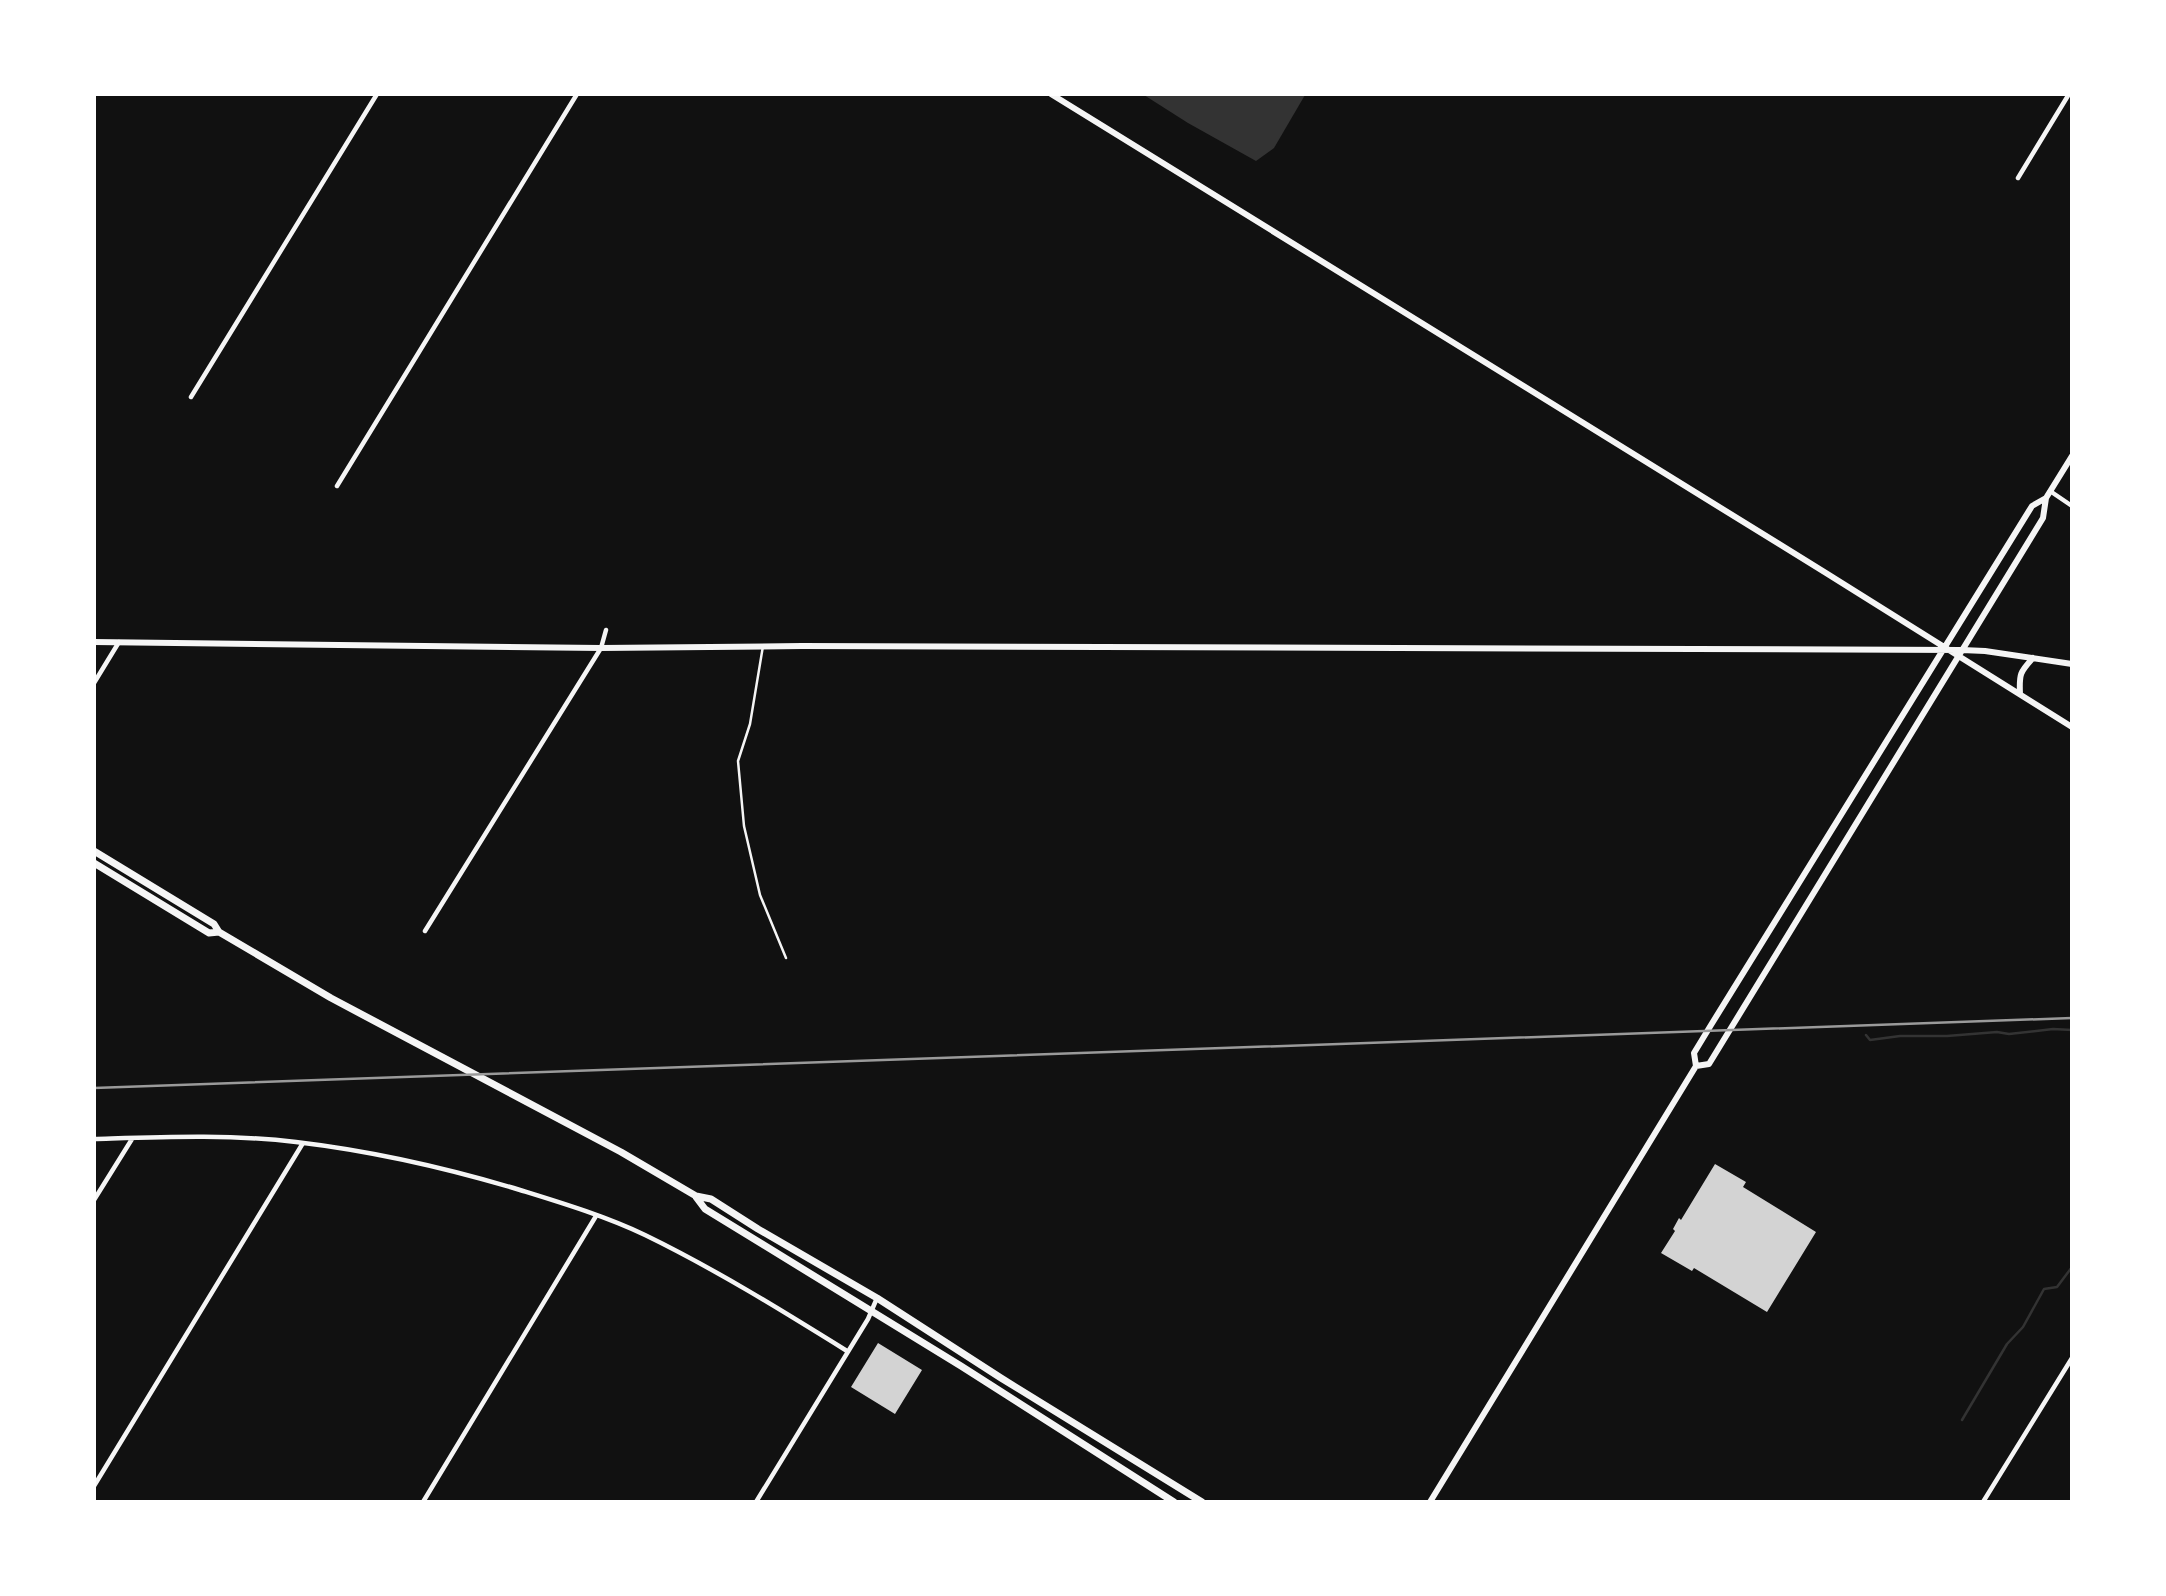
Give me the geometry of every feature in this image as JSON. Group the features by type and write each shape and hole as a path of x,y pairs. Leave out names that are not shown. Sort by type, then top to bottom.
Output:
{"main road":[{"path":"1051,94 1943,648"},
{"path":"1696,1066 1709,1064 2043,518 2048,494 2071,456"},
{"path":"1430,1502 1696,1066 1694,1053 2032,506 2048,494"},
{"path":"94,642 601,648 1943,648 1960,652 1985,651 2071,664"},
{"path":"1960,652 2071,727"},
{"path":"2020,694 2019,676 2033,658"},
{"path":"94,851 296,978 621,1152 696,1196 711,1199 877,1298 1202,1502"},
{"path":"94,863 209,933 219,932"},
{"path":"696,1196 705,1209 871,1310 1174,1502"}],"street":[{"path":"191,397 377,94"},
{"path":"337,486 577,94"},
{"path":"2018,178 2069,94"},
{"path":"2048,494 2071,506"},
{"path":"425,931 601,648 606,630"},
{"path":"94,683 120,642"},
{"path":"94,1139 216,1137 303,1143 453,1171 541,1196 645,1235 742,1286 847,1351"},
{"path":"94,1200 132,1138"},
{"path":"94,1486 303,1143"},
{"path":"423,1502 596,1216"},
{"path":"756,1502 877,1298"},
{"path":"1983,1502 2071,1357"}],"lane":[{"path":"763,646 750,724 738,761 744,826 760,895 786,958"}],"shaded area":[{"path":"1144,95 1305,95 1274,148 1256,161"}],"building":[{"path":"1715,1164 1746,1182 1743,1187 1816,1232 1767,1312 1694,1268 1692,1271 1661,1253 1675,1231 1673,1229 1679,1218 1681,1220"},
{"path":"878,1343 922,1370 895,1414 851,1387"}],"waterway":[{"path":"1866,1035 1870,1040 1900,1036 2072,1030"},
{"path":"1962,1420 2007,1344 2023,1327 2044,1289 2057,1287 2072,1267"}],"railway":[{"path":"94,1088 2072,1018"}]}
